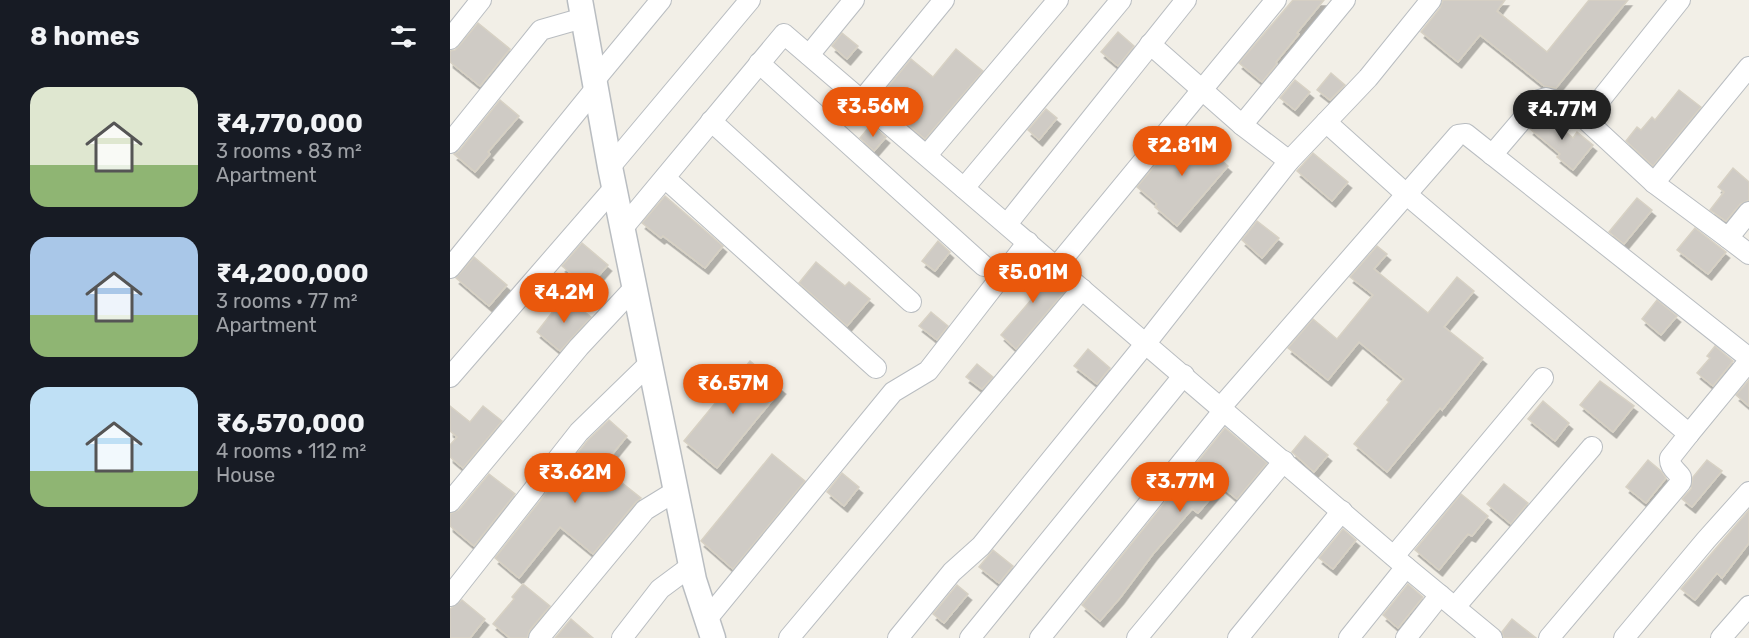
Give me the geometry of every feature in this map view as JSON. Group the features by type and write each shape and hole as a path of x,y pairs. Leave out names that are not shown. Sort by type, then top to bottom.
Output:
{"street":[{"path":"450,39 481,0"},
{"path":"450,268 661,0"},
{"path":"450,377 612,177 750,0"},
{"path":"809,55 855,0"},
{"path":"862,100 944,0"},
{"path":"927,155 1058,0"},
{"path":"964,188 1121,0"},
{"path":"1007,224 1186,0"},
{"path":"1056,267 1276,0"},
{"path":"1242,125 1345,0"},
{"path":"898,638 952,572 981,546 1146,343 1289,161 1368,78 1431,0"},
{"path":"1585,119 1680,0"},
{"path":"450,144 541,30 581,9 622,229 691,567 710,628"},
{"path":"622,229 784,34 1492,638"},
{"path":"1150,44 1242,125 1289,161"},
{"path":"759,63 984,266"},
{"path":"1654,183 1749,67"},
{"path":"1492,155 1539,100 1546,98 1553,100 1585,119 1654,183 1749,254"},
{"path":"711,121 912,302"},
{"path":"1326,122 1406,194 1689,434"},
{"path":"1040,638 1222,408 1458,135 1466,134 1474,138 1492,155 1749,359 1670,458 1670,463 1681,477 1681,482 1550,638"},
{"path":"665,178 876,368"},
{"path":"1728,238 1749,212"},
{"path":"710,628 893,392 928,371 1028,242"},
{"path":"450,502 579,347 634,287"},
{"path":"789,638 1082,289"},
{"path":"450,596 579,432 650,363"},
{"path":"970,638 1184,375"},
{"path":"1349,638 1400,561 1543,378"},
{"path":"1406,638 1448,601 1592,447"},
{"path":"1137,638 1284,461"},
{"path":"539,638 645,510 676,491"},
{"path":"1624,638 1749,492"},
{"path":"1238,638 1342,511"},
{"path":"622,638 660,589 691,567"},
{"path":"1721,638 1749,606"}],"building":[{"path":"1293,0 1324,0 1262,82 1239,63"},
{"path":"1443,0 1505,0 1497,11 1547,52 1589,0 1628,0 1556,88 1544,86 1480,35 1458,62 1421,32 1440,8"},
{"path":"478,23 510,49 480,86 450,62 450,51 459,46"},
{"path":"1118,32 1134,46 1118,66 1101,52"},
{"path":"842,33 858,46 847,59 832,46"},
{"path":"956,49 983,71 925,139 878,99 911,59 933,77"},
{"path":"1331,73 1345,85 1330,100 1317,90"},
{"path":"1295,80 1310,92 1295,110 1280,98"},
{"path":"1679,90 1701,107 1653,166 1626,141 1637,127 1641,130 1652,117 1655,120"},
{"path":"500,100 519,116 488,152 490,154 475,172 454,154 459,151"},
{"path":"1046,109 1057,118 1039,140 1028,130"},
{"path":"1544,113 1573,138 1577,132 1593,145 1573,170 1557,157 1560,154 1530,129"},
{"path":"871,125 886,137 874,151 860,138"},
{"path":"1186,128 1228,166 1177,226 1137,187"},
{"path":"1313,153 1348,182 1332,201 1297,171"},
{"path":"1733,168 1749,182 1749,200 1740,204 1726,221 1710,210 1724,192 1718,187"},
{"path":"665,196 723,246 705,268 642,223"},
{"path":"1637,198 1652,210 1624,244 1609,232"},
{"path":"1257,221 1279,238 1262,258 1242,240"},
{"path":"1695,228 1726,252 1708,274 1677,250"},
{"path":"938,241 950,252 935,271 922,261"},
{"path":"582,243 608,265 588,288 562,266"},
{"path":"1377,246 1387,254 1374,269 1428,313 1457,277 1474,291 1444,327 1483,358 1442,410 1440,408 1387,472 1354,444 1389,402 1387,400 1404,379 1359,342 1328,380 1288,348 1313,319 1337,339 1373,295 1350,277"},
{"path":"474,257 507,285 489,306 456,278"},
{"path":"1029,260 1065,291 1016,349 1001,335 1037,293 1017,276"},
{"path":"816,262 845,286 849,282 870,299 847,326 799,283"},
{"path":"565,296 591,317 560,351 537,332"},
{"path":"1657,300 1677,316 1661,335 1642,319"},
{"path":"931,312 948,326 937,340 919,326"},
{"path":"1715,346 1733,361 1713,386 1697,373 1710,358 1707,356"},
{"path":"1088,349 1110,368 1097,384 1074,366"},
{"path":"750,361 782,388 717,468 684,441"},
{"path":"977,364 993,377 982,389 966,377"},
{"path":"1749,380 1749,406 1736,395"},
{"path":"1600,381 1634,406 1613,432 1580,405"},
{"path":"1543,401 1569,423 1555,441 1528,419"},
{"path":"450,406 470,422 483,406 502,421 463,468 450,457 450,445 457,437 450,431"},
{"path":"609,420 627,436 602,467 641,498 593,554 560,527 519,578 495,558 588,440"},
{"path":"1225,428 1267,463 1237,499 1221,486 1198,513 1192,509 1100,621 1082,605"},
{"path":"1305,436 1328,455 1314,472 1292,452"},
{"path":"772,454 805,481 733,569 701,541"},
{"path":"1648,460 1666,478 1646,503 1626,487"},
{"path":"1707,460 1722,471 1692,507 1682,499 1691,489 1693,477"},
{"path":"842,473 859,487 844,506 827,492"},
{"path":"489,474 515,494 474,546 450,526 450,514 459,510"},
{"path":"1504,484 1528,503 1511,524 1487,504"},
{"path":"1461,494 1488,516 1472,536 1468,534 1439,570 1415,550"},
{"path":"1749,510 1749,543 1722,578 1717,573 1695,600 1681,589"},
{"path":"1343,529 1356,540 1333,569 1319,558"},
{"path":"993,550 1013,566 999,583 979,567"},
{"path":"523,584 550,606 530,630 527,638 510,638 493,624"},
{"path":"1408,584 1423,597 1398,628 1383,615"},
{"path":"957,585 968,594 944,623 933,614"},
{"path":"462,600 485,619 470,638 450,638 450,609"},
{"path":"571,619 593,638 555,638"},
{"path":"1512,619 1536,638 1504,638 1502,632"}]}
